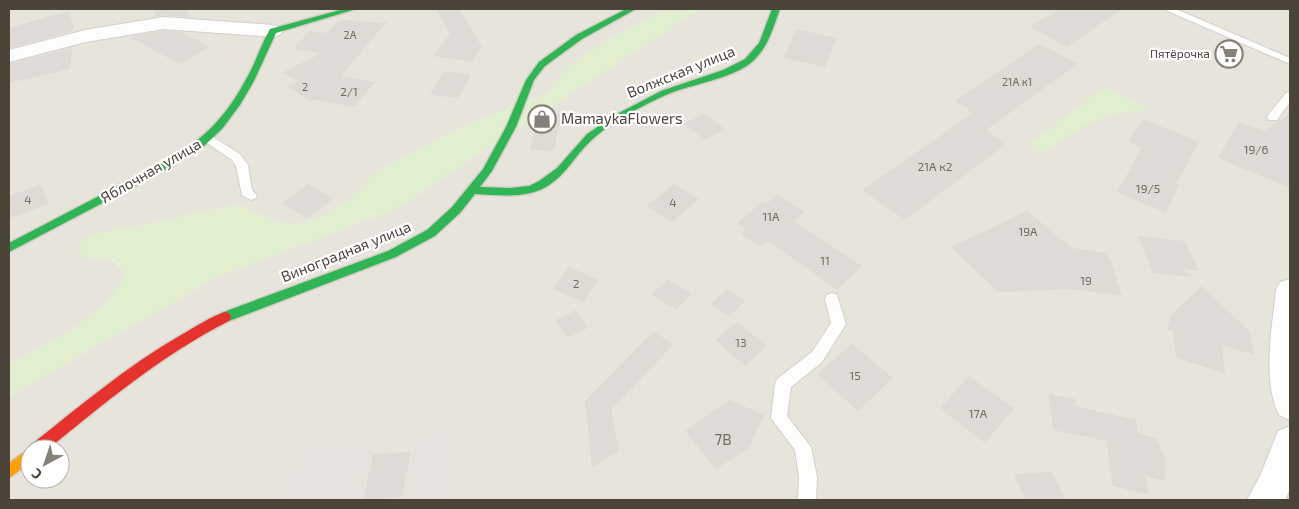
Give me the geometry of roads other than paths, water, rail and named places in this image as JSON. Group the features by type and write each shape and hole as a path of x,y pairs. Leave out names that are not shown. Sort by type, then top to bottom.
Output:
{"street":[{"path":"9,56 85,36 164,22 273,31 352,9"},
{"name":"Виноградная улица","path":"50,439 145,364 213,323 390,254 414,243 431,232 475,190 492,165 535,72 571,43 596,27 632,9"},
{"name":"Волжская улица","path":"475,190 501,194 532,189 554,178 594,132 628,110 686,84 714,76 748,61 767,40 776,9"},
{"name":"Яблочная улица","path":"9,248 83,211 171,162 208,138 231,111 260,60 273,31"},
{"path":"1290,290 1285,359 1290,406"},
{"path":"1265,500 1274,486 1290,442"},
{"path":"9,471 20,463"}],"lane":[{"path":"1168,9 1290,65"},
{"path":"1273,118 1290,95"},
{"path":"208,138 236,157 242,165 246,192 251,195"},
{"path":"807,500 808,477 803,447 779,418 784,384 817,357 839,324 832,299"}],"place":[{"name":"Пятёрочка","path":"1229,54"},
{"name":"MamaykaFlowers","path":"542,119"}]}
